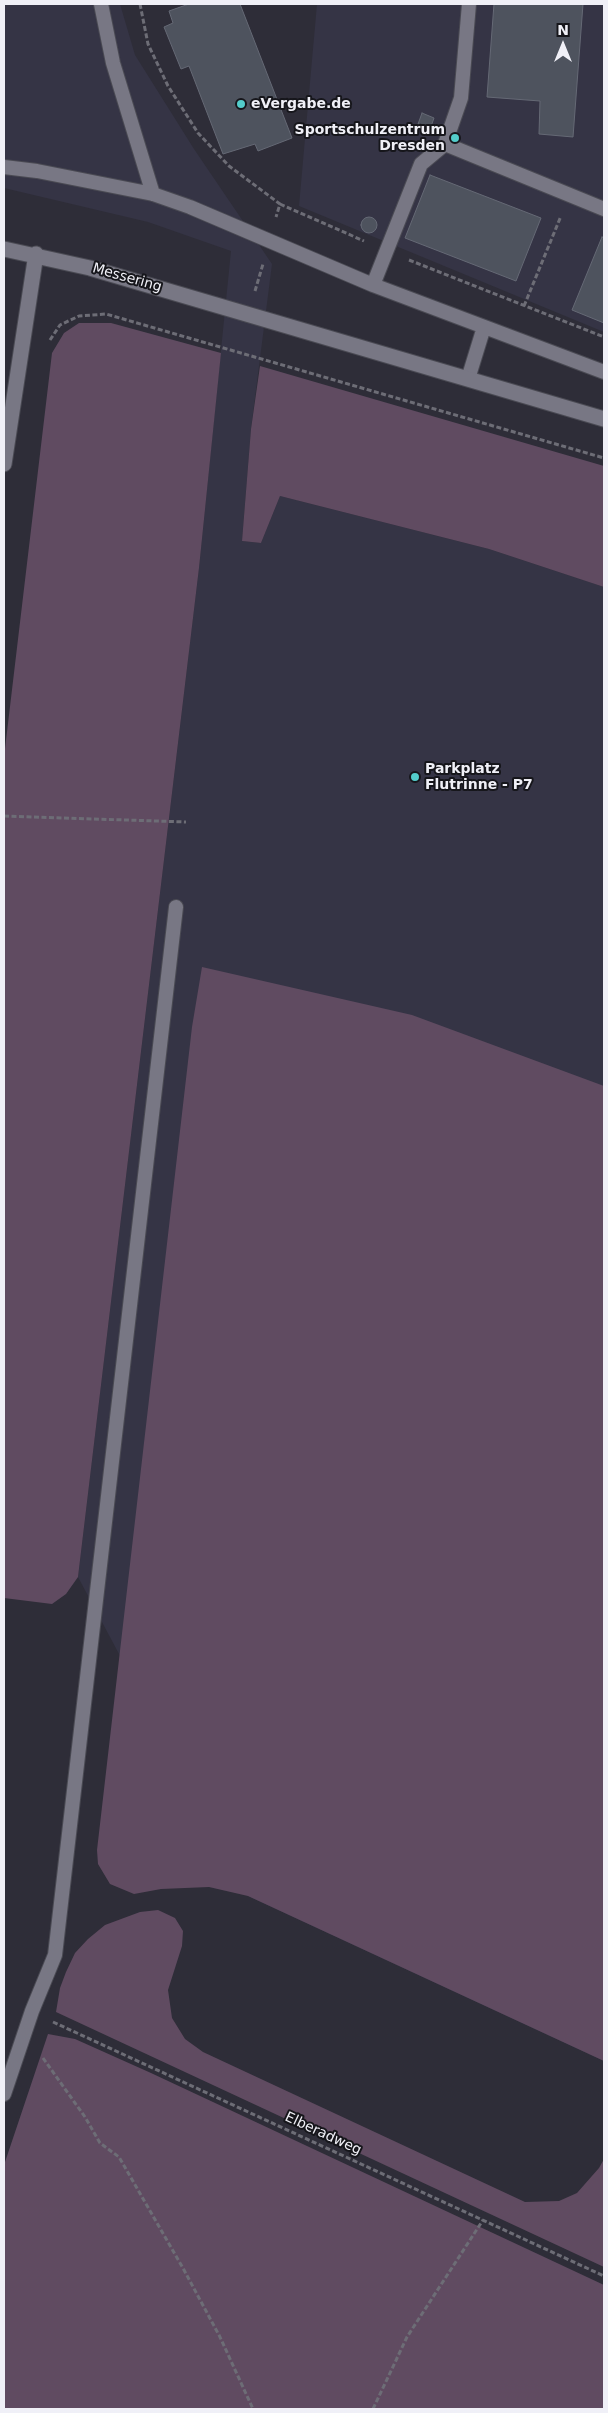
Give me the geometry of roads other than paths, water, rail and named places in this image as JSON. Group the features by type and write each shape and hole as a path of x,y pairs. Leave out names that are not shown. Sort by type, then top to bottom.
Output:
{"street":[{"name":"Messering","path":"4,249 36,254 249,314 604,419"},
{"path":"4,464 36,254"}],"lane":[{"path":"101,4 112,63 154,194"},
{"path":"373,285 422,164 445,144 461,98 469,4"},
{"path":"445,144 604,209"},
{"path":"4,167 37,171 154,194 190,207 373,285 604,372"},
{"path":"468,379 484,327"},
{"path":"4,2094 32,2011 55,1955 176,907"}],"place":[{"name":"eVergabe.de","path":"241,104"},
{"name":"Sportschulzentrum Dresden","path":"455,138"},
{"name":"Parkplatz Flutrinne - P7","path":"415,777"}]}
